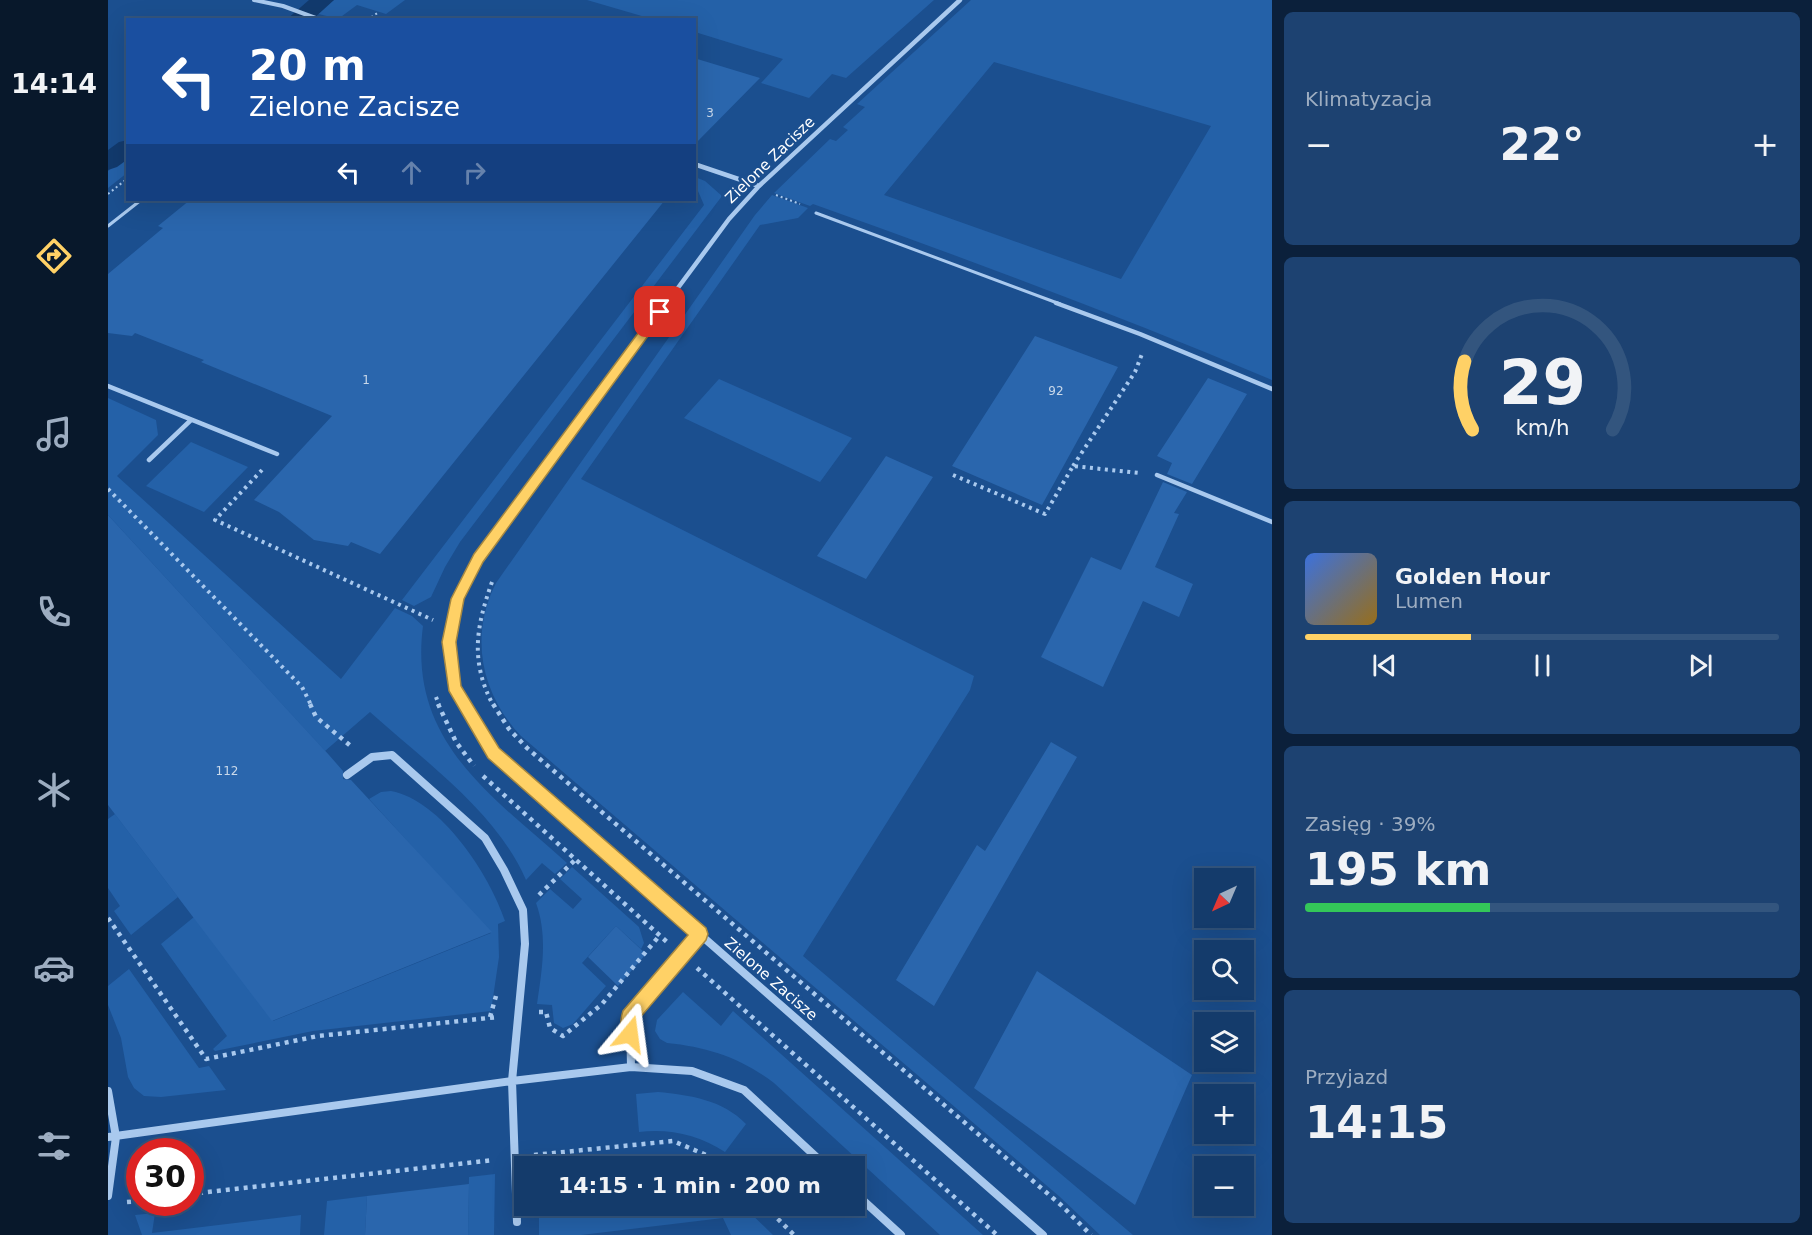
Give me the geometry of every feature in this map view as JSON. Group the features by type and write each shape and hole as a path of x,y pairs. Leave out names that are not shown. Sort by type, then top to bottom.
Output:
{"street":[{"path":"254,0 281,5 316,18"},
{"path":"281,5 286,0"},
{"name":"Zielone Zacisze","path":"960,0 759,186 722,228 479,558 458,599 449,642 454,687 493,753 1043,1235"},
{"path":"696,165 759,186"},
{"path":"347,775 366,760 380,754 392,755 484,838 504,870 523,910 525,944 512,1081 514,1157"},
{"path":"632,1067 630,1017 700,934"},
{"path":"112,1137 512,1081 632,1067 692,1071 744,1090 815,1156"},
{"path":"108,1091 112,1137 108,1196"},
{"path":"865,1202 901,1235"},
{"path":"517,1216 517,1222"}],"lane":[{"path":"108,226 140,201"},
{"path":"816,213 1140,334 1272,389"},
{"path":"108,386 277,454"},
{"path":"149,460 191,420"},
{"path":"1157,475 1272,522"}],"path":[{"path":"370,18 379,12"},
{"path":"108,194 126,180"},
{"path":"770,193 809,207 816,213"},
{"path":"953,475 1045,514 1073,466 1135,372 1143,351"},
{"path":"277,454 215,520 399,604"},
{"path":"1073,466 1157,475"},
{"path":"108,489 302,687 316,717 366,760"},
{"path":"493,579 477,626 477,661 486,693 510,731 527,748 1061,1205 1091,1235"},
{"path":"108,918 206,1059 318,1036 546,1012 550,1028 563,1036 593,1013 660,935"},
{"path":"524,1156 673,1141 709,1156"},
{"path":"204,1192 514,1157"},
{"path":"775,1216 794,1235"}],"shaded area":[{"path":"334,0 405,0 386,14 357,5 339,18 315,13"},
{"path":"587,0 934,0 846,78 832,74 809,98 761,83 783,59 696,32 696,18 649,18"},
{"path":"971,0 1272,0 1272,380 1158,333 986,267 813,204 810,206 774,193 830,139 836,141 848,130 843,127 865,107 857,104","holes":["994,62 1211,126 1121,279 884,195"]},
{"path":"126,157 126,174 108,188 108,171"},
{"path":"696,177 705,181 722,196 460,542 431,597 414,606 402,600 704,205 696,186"},
{"path":"772,195 808,208 798,218 760,225 581,479 974,676 970,690 803,956 1133,1235 1100,1235 1060,1197 521,736 507,720 488,683 481,644 483,623 496,583 755,215"},
{"path":"719,379 852,438 820,482 684,418"},
{"path":"108,398 156,420 158,435 117,476 341,679 395,608 412,616 423,626 422,666 428,702 442,734 461,762 484,788 567,863 555,874 542,863 526,880 513,855 478,810 435,768 370,712 325,751 108,515"},
{"path":"191,442 248,467 204,512 146,486"},
{"path":"391,791 410,797 445,824 476,862 498,903 505,921 498,924 499,957 491,1011 313,1031 215,1051 213,1049 227,1036 161,944 194,917 273,1021 491,933 369,799 381,792"},
{"path":"115,814 178,897 131,935 114,911 120,906 108,888 108,819"},
{"path":"572,867 639,927 644,943 641,949 616,926 582,963 606,986 573,1024 563,1028 554,1023 552,1005 537,1004 543,940 536,903 550,889 573,909 582,899 560,879"},
{"path":"129,969 199,1068 209,1066 226,1090 161,1097 144,1096 134,1088 128,1077 121,1038 108,1005 108,986"},
{"path":"683,992 721,1026 733,1011 983,1235 940,1235 865,1166 865,1156 854,1156 774,1083 762,1074 724,1055 696,1047 667,1043 660,1039 655,1031 657,1020"},
{"path":"658,1092 694,1097 716,1104 727,1109 746,1124 725,1152 705,1141 684,1134 661,1131 639,1132 636,1094"},
{"path":"495,1174 494,1235 468,1235 469,1177"},
{"path":"367,1196 365,1235 324,1235 327,1201"},
{"path":"301,1215 300,1235 142,1235 135,1216 155,1216 152,1233"},
{"path":"539,1216 753,1216 773,1235 731,1235 723,1218 581,1235 539,1235"}],"building":[{"path":"696,59 760,78 696,143"},
{"path":"189,201 664,201 380,554 351,542 348,546 314,540 279,512 254,500 332,416 201,362 204,360 135,333 132,336 108,333 108,274 163,228 158,226"},
{"path":"1035,336 1118,367 1042,505 952,466"},
{"path":"1208,378 1247,394 1192,484 1167,474 1172,463 1157,456"},
{"path":"886,456 933,477 866,579 817,556"},
{"path":"1163,482 1187,492 1174,513 1179,514 1155,567 1193,584 1179,617 1143,601 1103,687 1041,657 1091,557 1121,570"},
{"path":"108,515 329,755 343,771 343,779 351,780 492,932 272,1021 108,805"},
{"path":"1051,742 1077,757 934,1006 896,980 977,845 985,851"},
{"path":"616,926 646,954 618,986 588,957"},
{"path":"1037,971 1192,1075 1135,1205 974,1088"},
{"path":"469,1184 468,1235 365,1235 367,1196"}],"waterway":[{"path":"300,18 323,0"},
{"path":"108,162 126,148"}],"route":[{"path":"630,1034 630,1017 700,934 493,753 454,687 449,642 458,599 479,558 660,312"}]}
